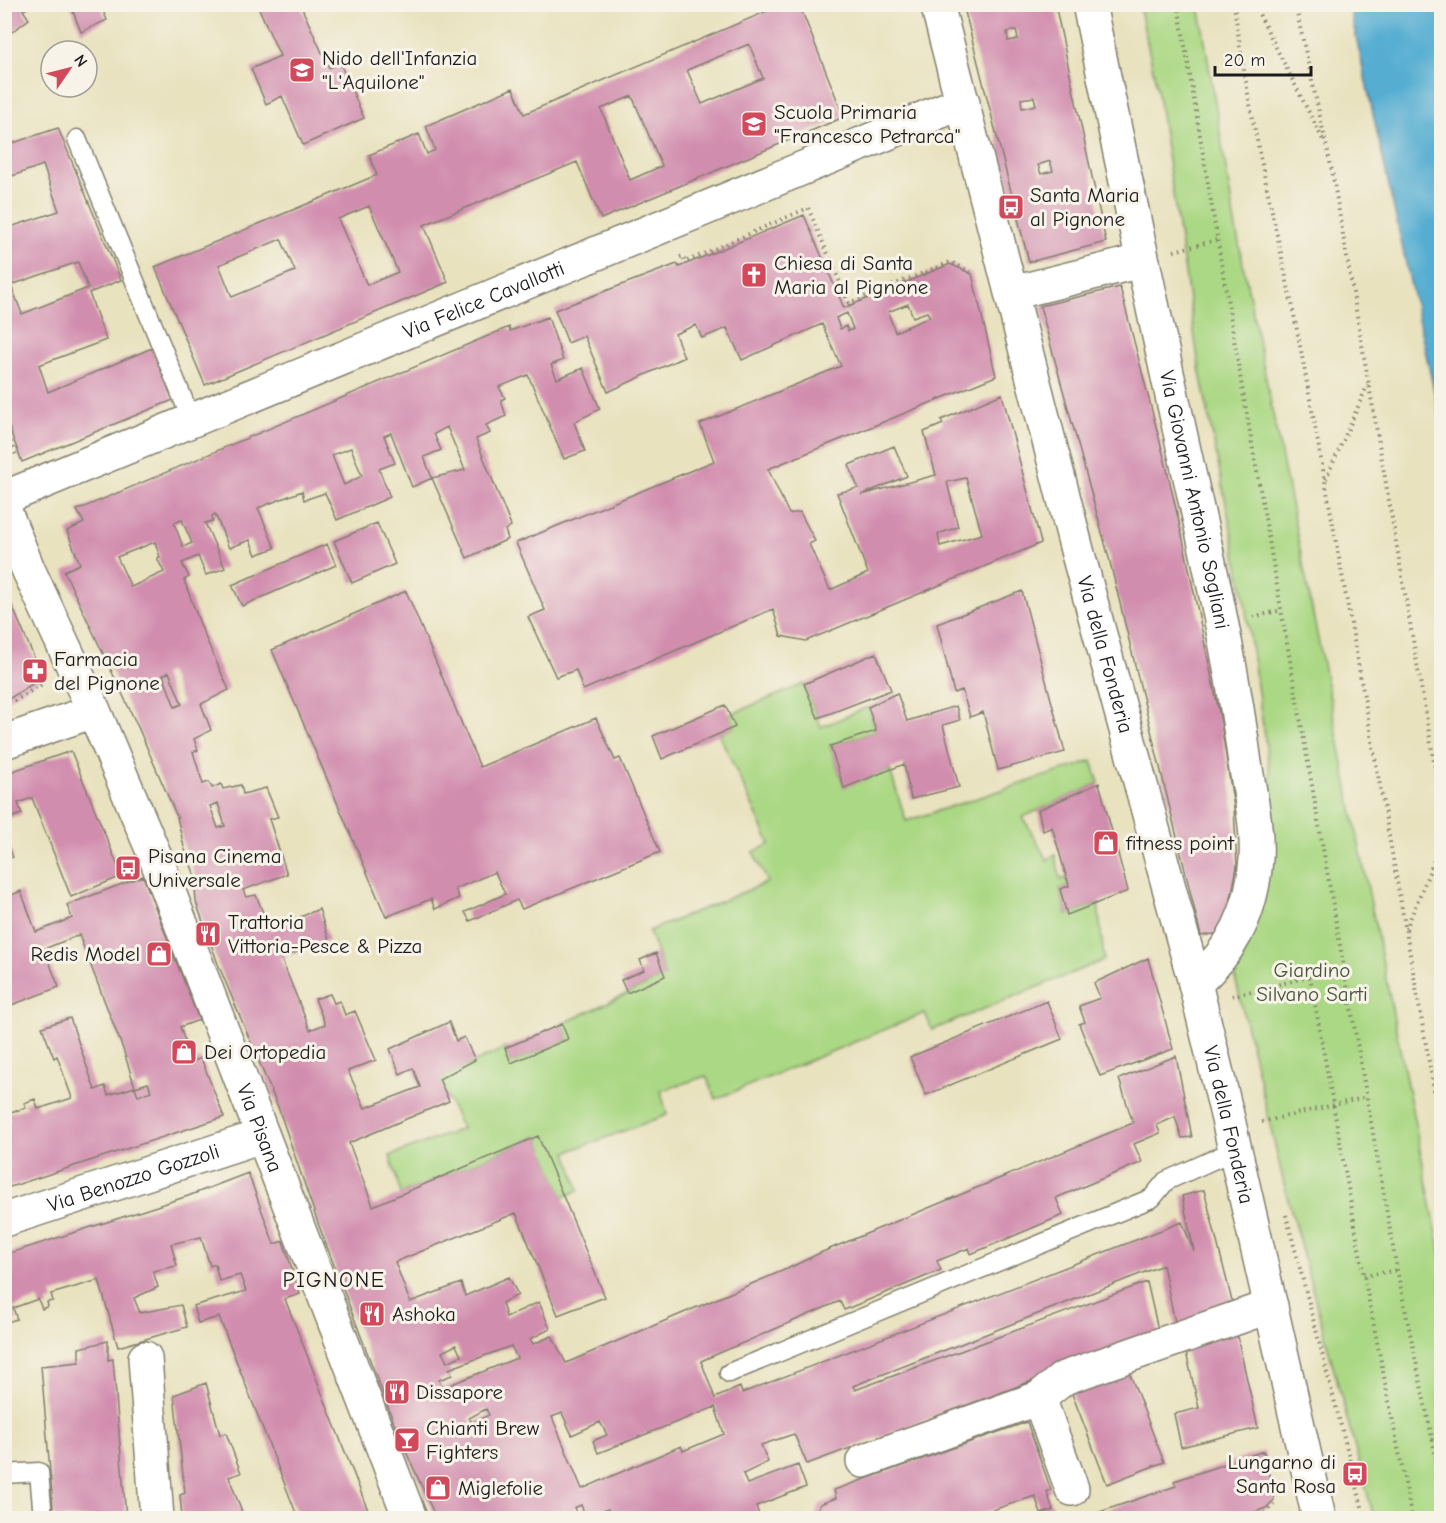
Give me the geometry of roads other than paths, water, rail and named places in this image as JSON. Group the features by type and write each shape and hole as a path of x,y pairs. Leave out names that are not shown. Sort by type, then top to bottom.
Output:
{"street":[{"name":"Via della Fonderia","path":"937,4 1082,565 1195,983 1319,1518"},
{"name":"Via Giovanni Antonio Sogliani","path":"1089,4 1141,261 1220,608 1238,710 1255,834 1254,878 1243,918 1236,934 1218,962 1195,983"},
{"name":"Via Felice Cavallotti","path":"4,498 963,102"},
{"path":"1012,293 1141,261"},
{"name":"Via Pisana","path":"4,509 33,579 94,711 155,856 410,1518"},
{"path":"4,742 94,711"},
{"name":"Via Benozzo Gozzoli","path":"4,1220 262,1136"},
{"path":"863,1461 1039,1398 1064,1378 1271,1306"},
{"path":"145,1358 157,1518"},
{"path":"1039,1398 1072,1489"}],"lane":[{"path":"77,139 192,421"},
{"path":"729,1373 1152,1198 1166,1181 1235,1150"},
{"path":"4,1474 39,1473 43,1518"}],"water":[{"path":"1349,5 1441,5 1441,422"}],"place":[{"name":"Nido dell'Infanzia \"L'Aquilone\"","path":"302,70"},
{"name":"Scuola Primaria \"Francesco Petrarca\"","path":"754,124"},
{"name":"Santa Maria al Pignone","path":"1011,207"},
{"name":"Chiesa di Santa Maria al Pignone","path":"754,275"},
{"name":"Farmacia del Pignone","path":"35,671"},
{"name":"fitness point","path":"1106,843"},
{"name":"Pisana Cinema Universale","path":"128,868"},
{"name":"Trattoria Vittoria-Pesce & Pizza","path":"208,934"},
{"name":"Redis Model","path":"159,954"},
{"name":"Dei Ortopedia","path":"184,1052"},
{"name":"Ashoka","path":"372,1314"},
{"name":"Dissapore","path":"397,1392"},
{"name":"Chianti Brew Fighters","path":"407,1440"},
{"name":"Lungarno di Santa Rosa","path":"1355,1474"},
{"name":"Miglefolie","path":"438,1488"}],"district":[{"name":"PIGNONE","path":"334,1279"}],"park label":[{"name":"Giardino Silvano Sarti","path":"1312,982"}]}
